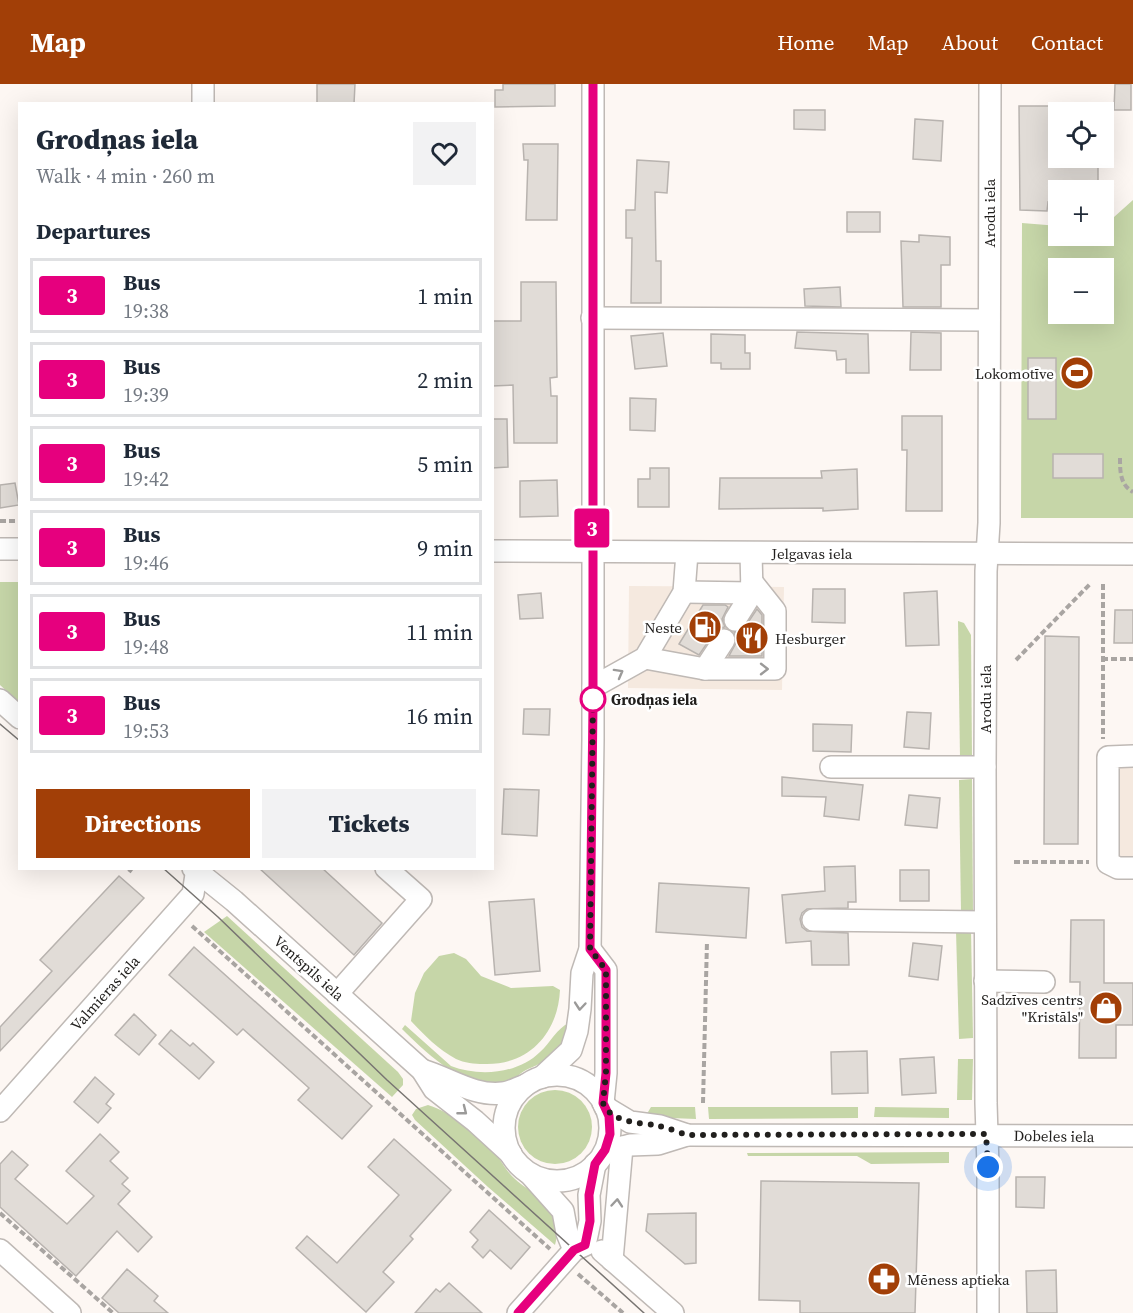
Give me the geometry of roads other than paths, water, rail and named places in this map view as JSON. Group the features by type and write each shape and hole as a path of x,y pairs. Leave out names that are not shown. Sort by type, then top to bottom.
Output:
{"street":[{"path":"203,84 203,102"},
{"path":"593,84 593,687 590,949 582,973 577,1031 571,1050 515,1096 507,1109 504,1124 505,1140 519,1165 530,1173 546,1180 564,1180 581,1175 598,1160 622,1147 658,1144 687,1135"},
{"name":"Arodu iela","path":"987,1313 985,767 990,84"},
{"path":"592,318 989,320"},
{"path":"0,549 18,549"},
{"name":"Jelgavas iela","path":"494,551 1133,554"},
{"path":"593,687 645,658 684,592 687,553"},
{"path":"735,620 752,588 751,553"},
{"path":"645,658 705,669 775,669 775,611 752,588 684,592"},
{"path":"705,669 724,640"},
{"path":"0,700 18,716"},
{"path":"1133,756 1108,757 1108,862 1119,868 1133,868"},
{"path":"831,768 985,767"},
{"name":"Valmieras iela","path":"0,1111 193,894 195,870"},
{"name":"Ventspils iela","path":"196,870 423,1070 434,1089 475,1121 511,1154"},
{"path":"337,994 421,899 388,870"},
{"path":"813,920 986,922"},
{"path":"590,949 606,970 604,1105"},
{"path":"985,981 1044,982"},
{"name":"Ventspils iela","path":"423,1070 482,1092 504,1093 534,1081"},
{"path":"518,1313 581,1244 590,1221 589,1195 598,1160 610,1134 609,1116 591,1087 576,1078 560,1075 534,1081"},
{"path":"604,1105 630,1122 660,1126 687,1135"},
{"name":"Dobeles iela","path":"687,1135 1133,1136"},
{"path":"612,1260 622,1147"},
{"path":"530,1173 563,1211 567,1233 581,1244 612,1260 673,1313"},
{"path":"0,1250 70,1313"}],"tram line":[{"path":"0,724 18,739"},
{"path":"165,870 218,917 387,1080 644,1313"}],"place":[{"name":"Lokomotīve","path":"1077,373"},
{"name":"Neste","path":"705,627"},
{"name":"Hesburger","path":"752,638"},
{"name":"Grodņas iela","path":"593,699"},
{"name":"Sadzīves centrs \"Kristāls\"","path":"1106,1008"},
{"name":"Mēness aptieka","path":"884,1279"}]}
